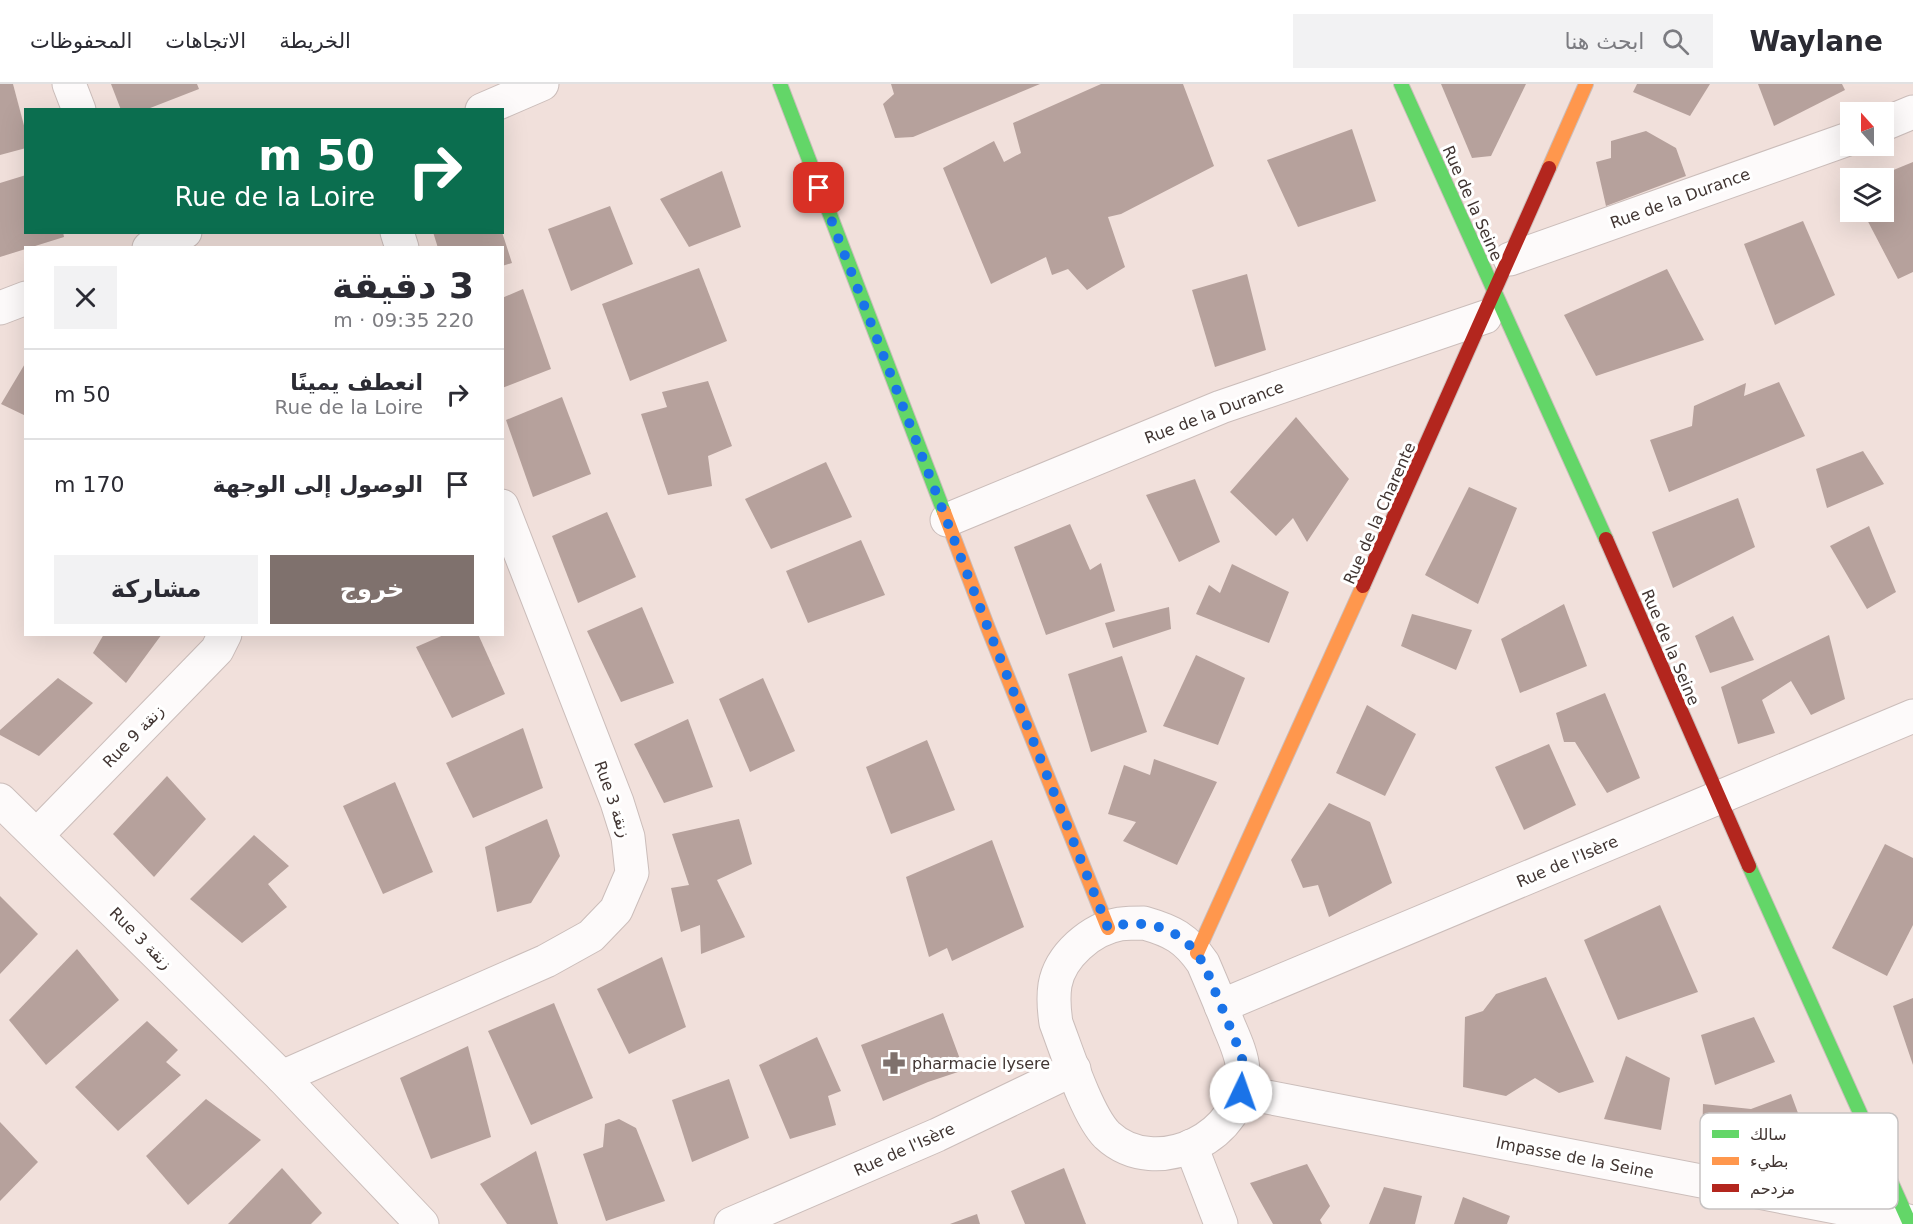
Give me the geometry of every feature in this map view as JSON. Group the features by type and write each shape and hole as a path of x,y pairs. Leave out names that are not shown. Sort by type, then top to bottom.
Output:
{"street":[{"path":"69,84 78,108"},
{"path":"487,108 542,84"},
{"path":"780,84 988,628 1108,928"},
{"name":"Rue de la Seine","path":"1401,84 1490,305 1624,580 1718,798 1860,1113"},
{"name":"Rue de la Charente","path":"1197,953 1357,603 1586,84"},
{"path":"1894,120 1913,112"},
{"name":"Rue de la Durance","path":"1510,259 1840,142"},
{"path":"154,246 180,234"},
{"path":"0,308 24,299"},
{"name":"Rue de la Durance","path":"947,520 1221,407 1490,305"},
{"name":"Rue 3 زنقة","path":"282,1077 546,961 591,936 616,910 632,873 628,837 617,802 504,511"},
{"name":"Rue 9 زنقة","path":"37,835 217,650 224,636"},
{"name":"Rue de l'Isère","path":"1221,1006 1913,716"},
{"name":"Rue 3 زنقة","path":"0,800 282,1077 422,1224"},
{"path":"1144,923 1170,931 1182,938 1197,953 1242,1058 1243,1071 1238,1102 1228,1120 1211,1135 1191,1146 1170,1152 1146,1154 1128,1149 1108,1136 1096,1119 1056,1023 1055,984 1061,967 1073,950 1095,934 1120,924 1144,923"},
{"name":"Rue de l'Isère","path":"739,1222 937,1135 1074,1069"},
{"name":"Impasse de la Seine","path":"1241,1092 1700,1182"},
{"path":"1191,1146 1221,1224"},
{"name":"Rue de la Seine","path":"1898,1199 1909,1223"},
{"name":"Impasse de la Seine","path":"1838,1209 1909,1223"}],"building":[{"path":"0,84 13,84 24,125 24,149 0,155"},
{"path":"111,84 197,84 199,89 150,108 120,108"},
{"path":"891,84 1040,84 913,137 895,138 883,104 894,94"},
{"path":"1101,84 1183,84 1214,166 1121,214 1108,217 1125,267 1087,290 1068,269 1052,275 1046,257 991,284 943,168 994,141 1004,162 1021,153 1013,123"},
{"path":"1441,84 1526,84 1491,156 1472,158"},
{"path":"1637,84 1710,84 1690,116 1633,92"},
{"path":"1758,84 1842,84 1845,90 1774,126"},
{"path":"1352,129 1376,201 1298,227 1267,160"},
{"path":"1646,131 1676,148 1686,176 1606,206 1596,162 1611,158 1611,141"},
{"path":"1913,162 1913,272 1898,279 1868,222 1894,222 1894,170"},
{"path":"722,171 741,227 689,247 660,199"},
{"path":"24,176 24,234 63,234 64,237 35,246 24,246 24,250 0,257 0,183"},
{"path":"610,206 633,264 571,291 548,229"},
{"path":"1803,221 1835,295 1775,325 1744,244"},
{"path":"434,234 503,234 512,263 504,265 504,246 437,246"},
{"path":"699,268 727,341 630,381 602,304"},
{"path":"1667,269 1704,340 1596,376 1564,315"},
{"path":"1247,274 1266,350 1215,367 1192,290"},
{"path":"523,289 551,369 504,387 504,297"},
{"path":"24,365 24,415 1,404"},
{"path":"708,381 732,446 708,456 712,486 668,495 641,414 667,407 662,392"},
{"path":"1779,382 1805,436 1669,492 1650,440 1692,426 1694,406 1746,383 1744,396"},
{"path":"562,397 591,474 533,497 506,420"},
{"path":"1296,417 1349,479 1307,542 1293,518 1276,536 1230,492"},
{"path":"1863,451 1884,484 1827,508 1816,469"},
{"path":"826,462 852,517 771,549 745,499"},
{"path":"1195,479 1220,542 1179,562 1146,495"},
{"path":"1469,487 1517,508 1478,604 1425,575"},
{"path":"1738,498 1755,547 1673,588 1652,532"},
{"path":"607,512 636,577 578,603 552,536"},
{"path":"1070,524 1090,570 1101,563 1115,611 1046,635 1014,547"},
{"path":"1869,526 1896,592 1867,609 1830,546"},
{"path":"861,540 885,595 808,623 786,571"},
{"path":"1232,564 1289,592 1269,643 1196,614 1209,585 1220,593"},
{"path":"1564,604 1587,666 1520,693 1501,639"},
{"path":"642,607 674,683 621,702 587,631"},
{"path":"1169,607 1171,629 1113,648 1105,623"},
{"path":"1412,614 1472,630 1456,670 1401,646"},
{"path":"1733,616 1754,660 1710,673 1695,636"},
{"path":"1829,635 1845,699 1811,715 1791,681 1762,700 1775,733 1738,744 1721,687"},
{"path":"103,636 161,636 126,683 93,653"},
{"path":"441,636 479,636 505,694 452,718 416,647"},
{"path":"1196,655 1245,678 1218,745 1163,726"},
{"path":"1122,656 1147,732 1091,752 1068,674"},
{"path":"58,678 93,703 39,756 0,735 0,730"},
{"path":"763,678 795,751 750,772 719,699"},
{"path":"1605,693 1640,778 1607,793 1575,742 1564,742 1556,713"},
{"path":"1367,705 1416,734 1385,796 1336,773"},
{"path":"688,719 713,787 664,803 634,744"},
{"path":"523,728 543,788 473,818 446,763"},
{"path":"927,740 955,810 891,834 866,767"},
{"path":"1549,744 1576,805 1524,830 1495,767"},
{"path":"1154,759 1217,782 1177,865 1123,841 1136,822 1108,814 1124,765 1150,775"},
{"path":"167,776 206,819 154,877 113,834"},
{"path":"395,782 433,872 383,894 343,806"},
{"path":"1329,803 1370,822 1392,883 1329,917 1318,885 1303,888 1291,860"},
{"path":"547,819 560,856 531,903 497,912 485,847"},
{"path":"739,819 752,864 717,880 745,937 701,954 700,925 681,932 671,888 689,885 672,834"},
{"path":"254,835 289,866 268,884 287,907 242,943 190,899"},
{"path":"992,840 1024,927 952,961 947,948 929,957 906,877"},
{"path":"1885,844 1913,858 1913,925 1887,976 1832,948"},
{"path":"0,896 38,934 0,974"},
{"path":"1660,905 1698,992 1618,1020 1584,940"},
{"path":"77,949 119,1000 46,1065 9,1020"},
{"path":"662,957 686,1027 629,1054 597,989"},
{"path":"1546,977 1594,1082 1559,1093 1535,1078 1506,1096 1463,1087 1465,1017 1483,1011 1496,994"},
{"path":"1913,998 1913,1065 1893,1006"},
{"path":"554,1003 593,1098 531,1125 488,1031"},
{"path":"943,1013 964,1070 883,1101 861,1045"},
{"path":"1754,1017 1775,1062 1715,1085 1701,1035"},
{"path":"147,1021 178,1050 166,1062 181,1075 118,1131 75,1087"},
{"path":"817,1037 841,1091 828,1096 836,1125 790,1139 759,1065"},
{"path":"468,1046 491,1137 431,1159 400,1078"},
{"path":"1626,1056 1670,1078 1661,1130 1604,1119"},
{"path":"729,1079 749,1138 692,1162 672,1100"},
{"path":"1791,1094 1798,1113 1703,1113 1703,1104 1751,1109"},
{"path":"206,1099 261,1140 188,1205 146,1156"},
{"path":"619,1119 636,1128 665,1201 606,1221 583,1154 603,1147 605,1124"},
{"path":"0,1122 38,1162 0,1201"},
{"path":"536,1151 558,1224 507,1224 480,1184"},
{"path":"1307,1164 1330,1206 1320,1220 1322,1224 1273,1224 1250,1183"},
{"path":"282,1168 322,1213 311,1224 228,1224"},
{"path":"1064,1168 1086,1224 1025,1224 1011,1191"},
{"path":"1384,1187 1422,1196 1415,1224 1369,1224"},
{"path":"1463,1197 1510,1216 1507,1224 1454,1224"},
{"path":"977,1214 980,1224 950,1224"}],"traffic: fast":[{"path":"780,84 944,512"},
{"path":"1401,84 1606,539"},
{"path":"1749,866 1860,1113"},
{"path":"1898,1197 1910,1224"}],"traffic: slow":[{"path":"1549,168 1586,84"},
{"path":"944,512 1108,928"},
{"path":"1197,953 1363,586"}],"traffic: jam":[{"path":"1363,586 1549,168"},
{"path":"1606,539 1749,866"}],"place":[{"name":"pharmacie lysere","path":"894,1063"}],"route":[{"path":"819,188 988,628 1108,928 1120,924 1144,923 1170,931 1191,946 1203,963 1242,1058 1241,1092"}]}
